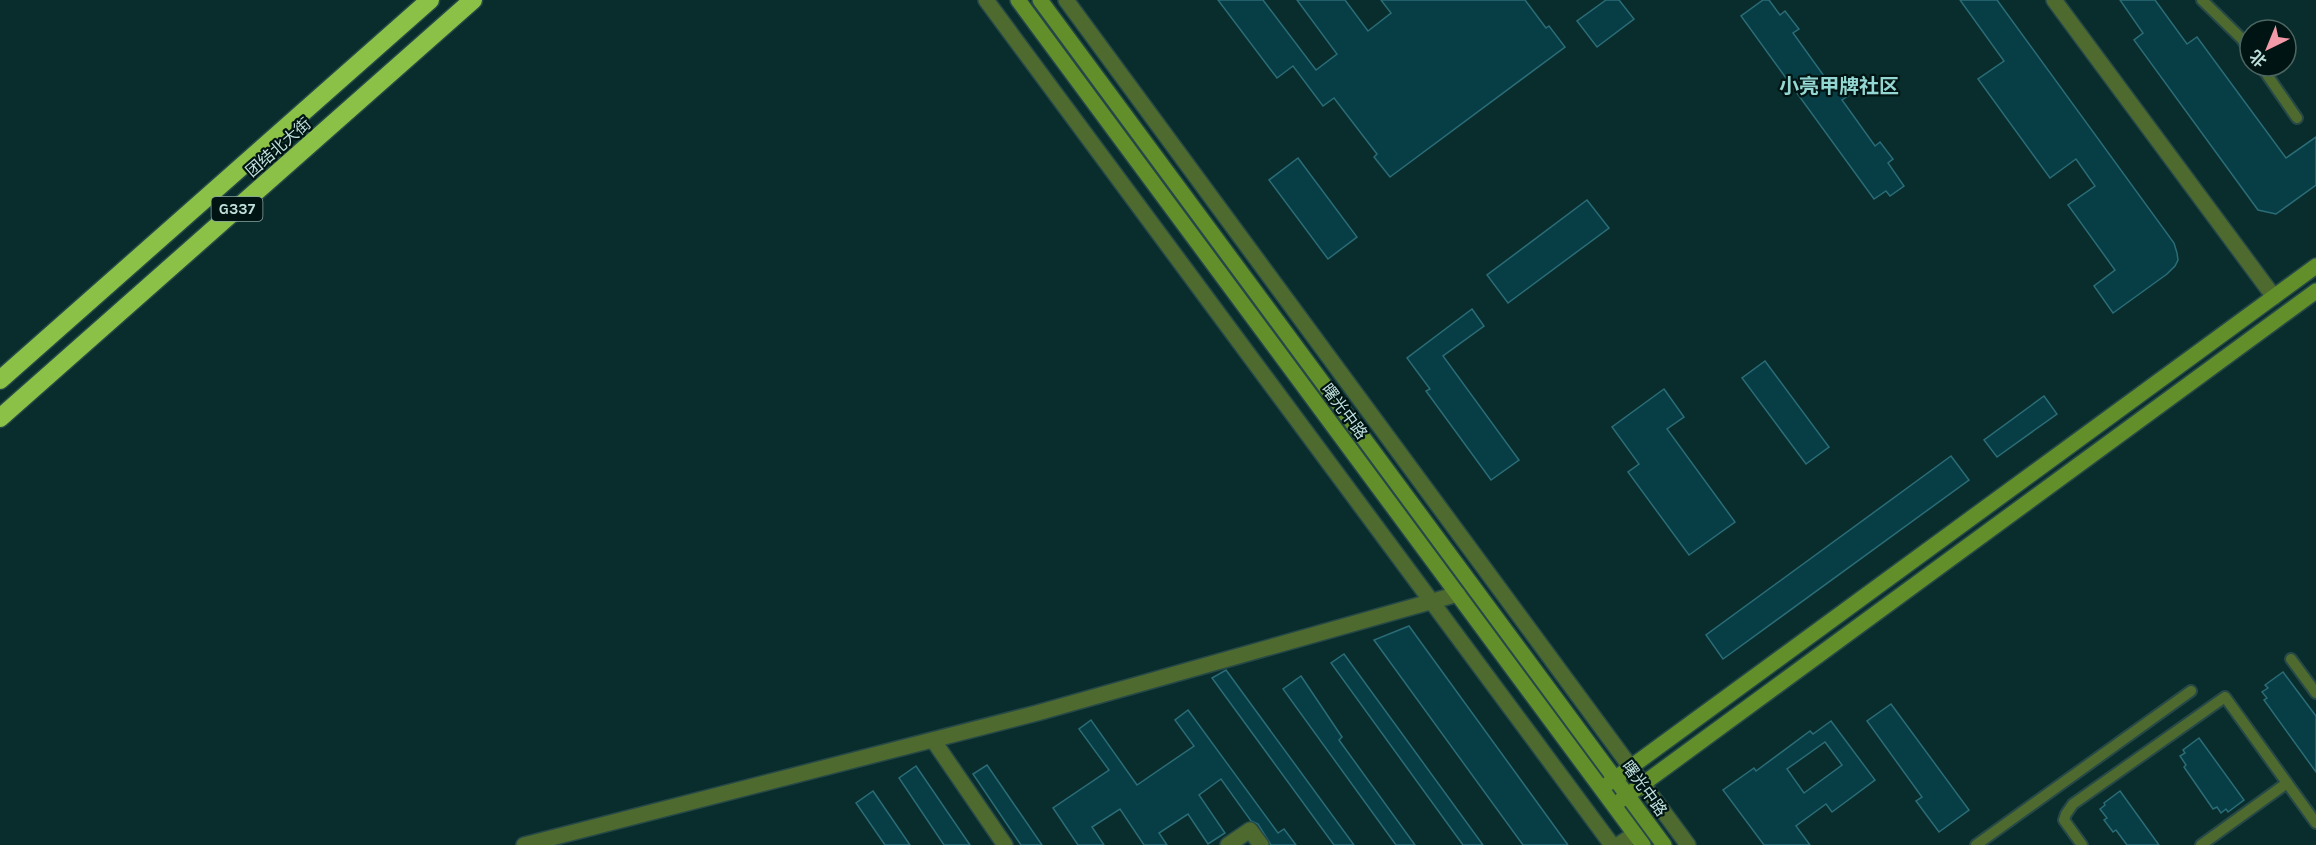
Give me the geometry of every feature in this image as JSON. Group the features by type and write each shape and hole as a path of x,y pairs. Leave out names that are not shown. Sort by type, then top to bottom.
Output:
{"highway":[{"name":"团结北大街","path":"0,380 430,0"},
{"name":"团结北大街","path":"0,418 473,0"}],"main road":[{"name":"曙光中路","path":"1018,0 1639,839"},
{"name":"曙光中路","path":"1040,0 1664,845"},
{"path":"1601,789 2316,266"},
{"path":"1613,805 2316,291"}],"street":[{"path":"986,0 1612,845"},
{"path":"1066,0 1688,845"},
{"path":"2054,0 2274,297"},
{"path":"524,845 1037,713 1458,594"},
{"path":"933,740 1005,845"},
{"path":"1228,845 1250,830 1261,845"},
{"path":"1618,845 1639,839"}],"lane":[{"path":"2202,0 2238,35"},
{"path":"2269,78 2297,117"},
{"path":"2291,659 2316,693"},
{"path":"1976,845 2192,691"},
{"path":"2082,845 2064,820 2073,804 2225,697 2316,823"},
{"path":"2201,845 2287,783"}],"building":[{"path":"1218,0 1263,0 1316,70 1337,54 1297,0 1345,0 1368,31 1391,13 1381,0 1525,0 1546,28 1549,26 1565,47 1390,177 1374,157 1377,154 1334,98 1323,106 1293,66 1277,78"},
{"path":"1606,0 1619,0 1634,19 1597,47 1577,21"},
{"path":"1763,0 1769,0 1780,15 1785,11 1799,29 1793,33 1829,83 1835,79 1848,96 1842,100 1875,146 1880,142 1893,159 1888,163 1904,186 1890,196 1886,191 1874,199 1741,16"},
{"path":"1960,0 1997,0 2174,243 2178,260 2175,266 2113,313 2094,286 2115,270 2068,205 2095,186 2076,159 2050,178 1978,79 2004,61"},
{"path":"2120,0 2155,0 2187,44 2197,37 2286,158 2316,137 2316,185 2276,214 2258,210 2134,40 2143,33"},
{"path":"1298,158 1357,237 1328,259 1269,180"},
{"path":"1587,200 1609,228 1508,303 1487,275"},
{"path":"1472,309 1484,326 1443,356 1519,460 1491,480 1426,391 1430,389 1407,358"},
{"path":"1765,361 1829,447 1806,464 1742,378"},
{"path":"1664,389 1684,417 1667,429 1735,522 1689,555 1628,472 1639,464 1612,427"},
{"path":"2044,396 2057,414 1997,457 1984,440"},
{"path":"1951,456 1969,480 1723,659 1706,635"},
{"path":"1409,626 1568,845 1523,845 1374,640"},
{"path":"1344,654 1483,845 1463,845 1331,663"},
{"path":"1226,670 1354,845 1334,845 1212,678"},
{"path":"2283,672 2316,716 2316,772 2264,700 2267,698 2262,692 2268,688 2265,685"},
{"path":"1301,676 1342,737 1339,740 1415,845 1396,845 1283,689"},
{"path":"1891,704 1969,810 1939,832 1916,801 1922,797 1867,721"},
{"path":"1188,710 1278,833 1284,829 1296,845 1271,845 1258,824 1251,821 1221,779 1199,795 1225,833 1208,844 1188,814 1159,833 1167,845 1144,845 1120,809 1092,827 1104,845 1078,845 1053,808 1109,770 1079,729 1091,720 1137,785 1194,746 1175,720"},
{"path":"1831,721 1875,780 1832,812 1826,804 1796,826 1810,845 1764,845 1723,790 1754,768 1756,771 1810,731 1813,734","holes":["1825,742 1842,765 1804,793 1787,769"]},
{"path":"2199,738 2244,800 2228,812 2226,809 2221,813 2217,807 2213,809 2184,767 2186,765 2180,756 2185,753 2183,750"},
{"path":"987,765 1042,845 1021,845 973,774"},
{"path":"916,766 970,845 944,845 899,778"},
{"path":"873,791 910,845 885,845 856,803"},
{"path":"2120,791 2159,845 2127,845 2116,830 2113,832 2104,820 2107,818 2100,809"}],"district":[{"name":"小亮甲牌社区","path":"1839,86"}]}
